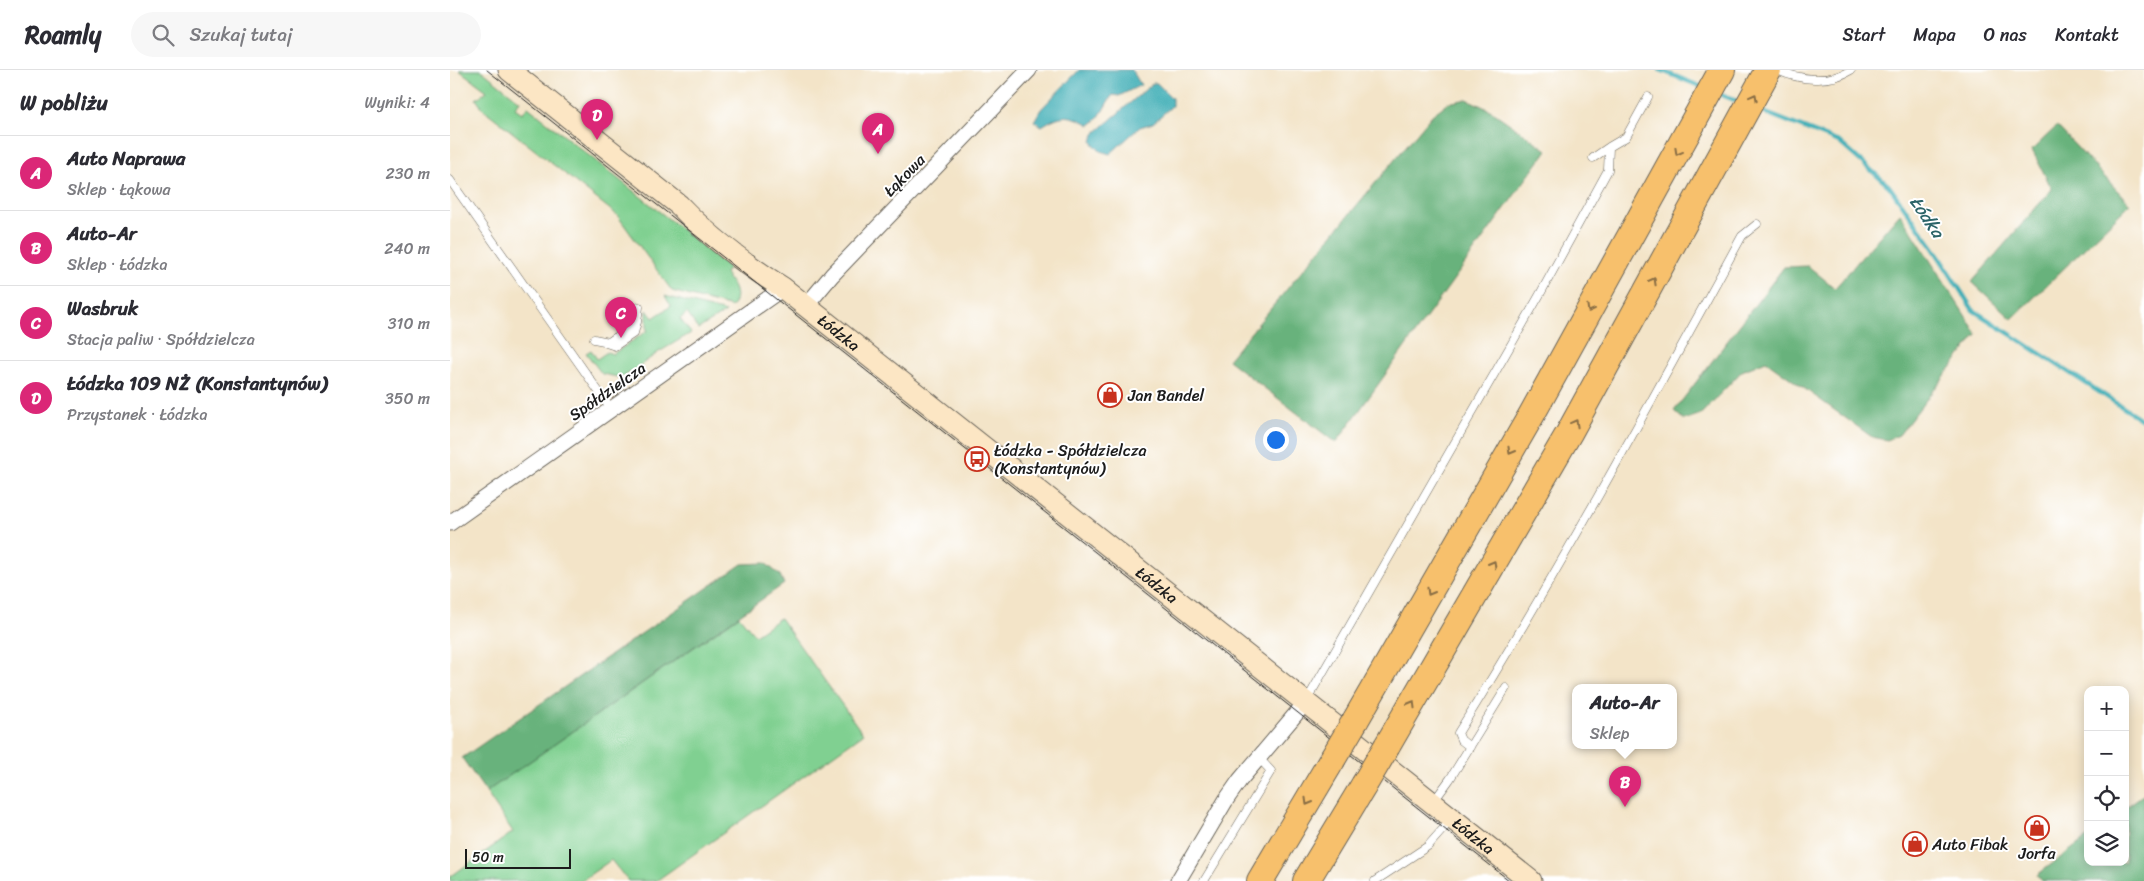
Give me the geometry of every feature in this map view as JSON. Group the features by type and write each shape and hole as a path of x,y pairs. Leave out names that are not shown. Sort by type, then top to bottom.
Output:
{"highway":[{"path":"1260,881 1528,422 1722,70"},
{"path":"1306,881 1387,746 1569,433 1768,70"}],"main road":[{"name":"Łódzka","path":"509,70 679,205 697,213 750,248 765,262 783,288 1531,881"}],"street":[{"name":"Łąkowa","path":"806,306 832,276 1028,70"},
{"name":"Spółdzielcza","path":"450,523 783,288"},
{"path":"1178,881 1226,800 1258,757 1306,702"}],"lane":[{"path":"1777,70 1786,74 1821,80 1842,76 1851,70"},
{"path":"1593,158 1626,137 1648,97"},
{"path":"1306,702 1608,170 1609,148"},
{"path":"450,180 611,409"},
{"path":"1470,747 1461,740 1458,733 1494,676 1635,430 1742,236 1757,224"},
{"path":"594,339 606,343 637,322 639,307"},
{"path":"1433,803 1506,688"},
{"path":"1204,881 1271,771 1258,757"},
{"path":"1375,881 1428,846 1452,818"}],"green space":[{"path":"459,70 481,70 520,101 515,108 522,113 528,107 729,267 725,273 736,293 735,302 732,307 672,291 617,215 483,109 476,99 487,91"},
{"path":"1467,99 1490,110 1547,150 1336,443 1228,360 1432,115 1448,103"},
{"path":"2057,126 2130,204 2012,319 1972,282 2052,189 2032,150"},
{"path":"1900,213 1977,334 1899,435 1887,440 1872,437 1766,361 1742,371 1701,414 1684,420 1674,411 1784,267 1808,266 1835,288"},
{"path":"665,296 726,312 698,329 687,313 680,319 691,333 659,352 625,376 618,377 602,374 586,353 591,350 597,359 607,352 613,354 647,331 647,310 653,318 671,306"},
{"path":"765,563 780,575 784,584 486,792 462,758 742,564"},
{"path":"739,616 755,635 780,618 863,734 656,881 628,881 611,860 581,881 450,881 450,877 513,832 486,792"},
{"path":"2144,794 2144,881 2042,881 2037,875 2084,840 2084,866 2129,866 2129,805"}],"water":[{"path":"1079,70 1132,70 1141,85 1119,96 1113,95 1097,119 1090,125 1066,116 1042,126 1034,121 1041,109"},
{"path":"1153,83 1157,83 1172,98 1172,106 1153,123 1140,127 1110,154 1100,151 1092,142 1094,134"}],"waterway":[{"name":"Łódka","path":"1660,70 1702,87"},
{"name":"Łódka","path":"1719,94 1742,103"},
{"name":"Łódka","path":"1756,109 1839,142 1889,186 1932,246 1973,310 2144,421"}],"tram line":[{"path":"487,70 1510,881"}],"place":[{"name":"Łódzka 109 NŻ (Konstantynów)","path":"597,140"},
{"name":"Auto Naprawa","path":"878,154"},
{"name":"Wasbruk","path":"621,338"},
{"name":"Jan Bandel","path":"1110,395"},
{"name":"Łódzka - Spółdzielcza (Konstantynów)","path":"977,459"},
{"name":"Auto-Ar","path":"1625,807"},
{"name":"Jorfa","path":"2037,828"},
{"name":"Auto Fibak","path":"1915,844"}]}
